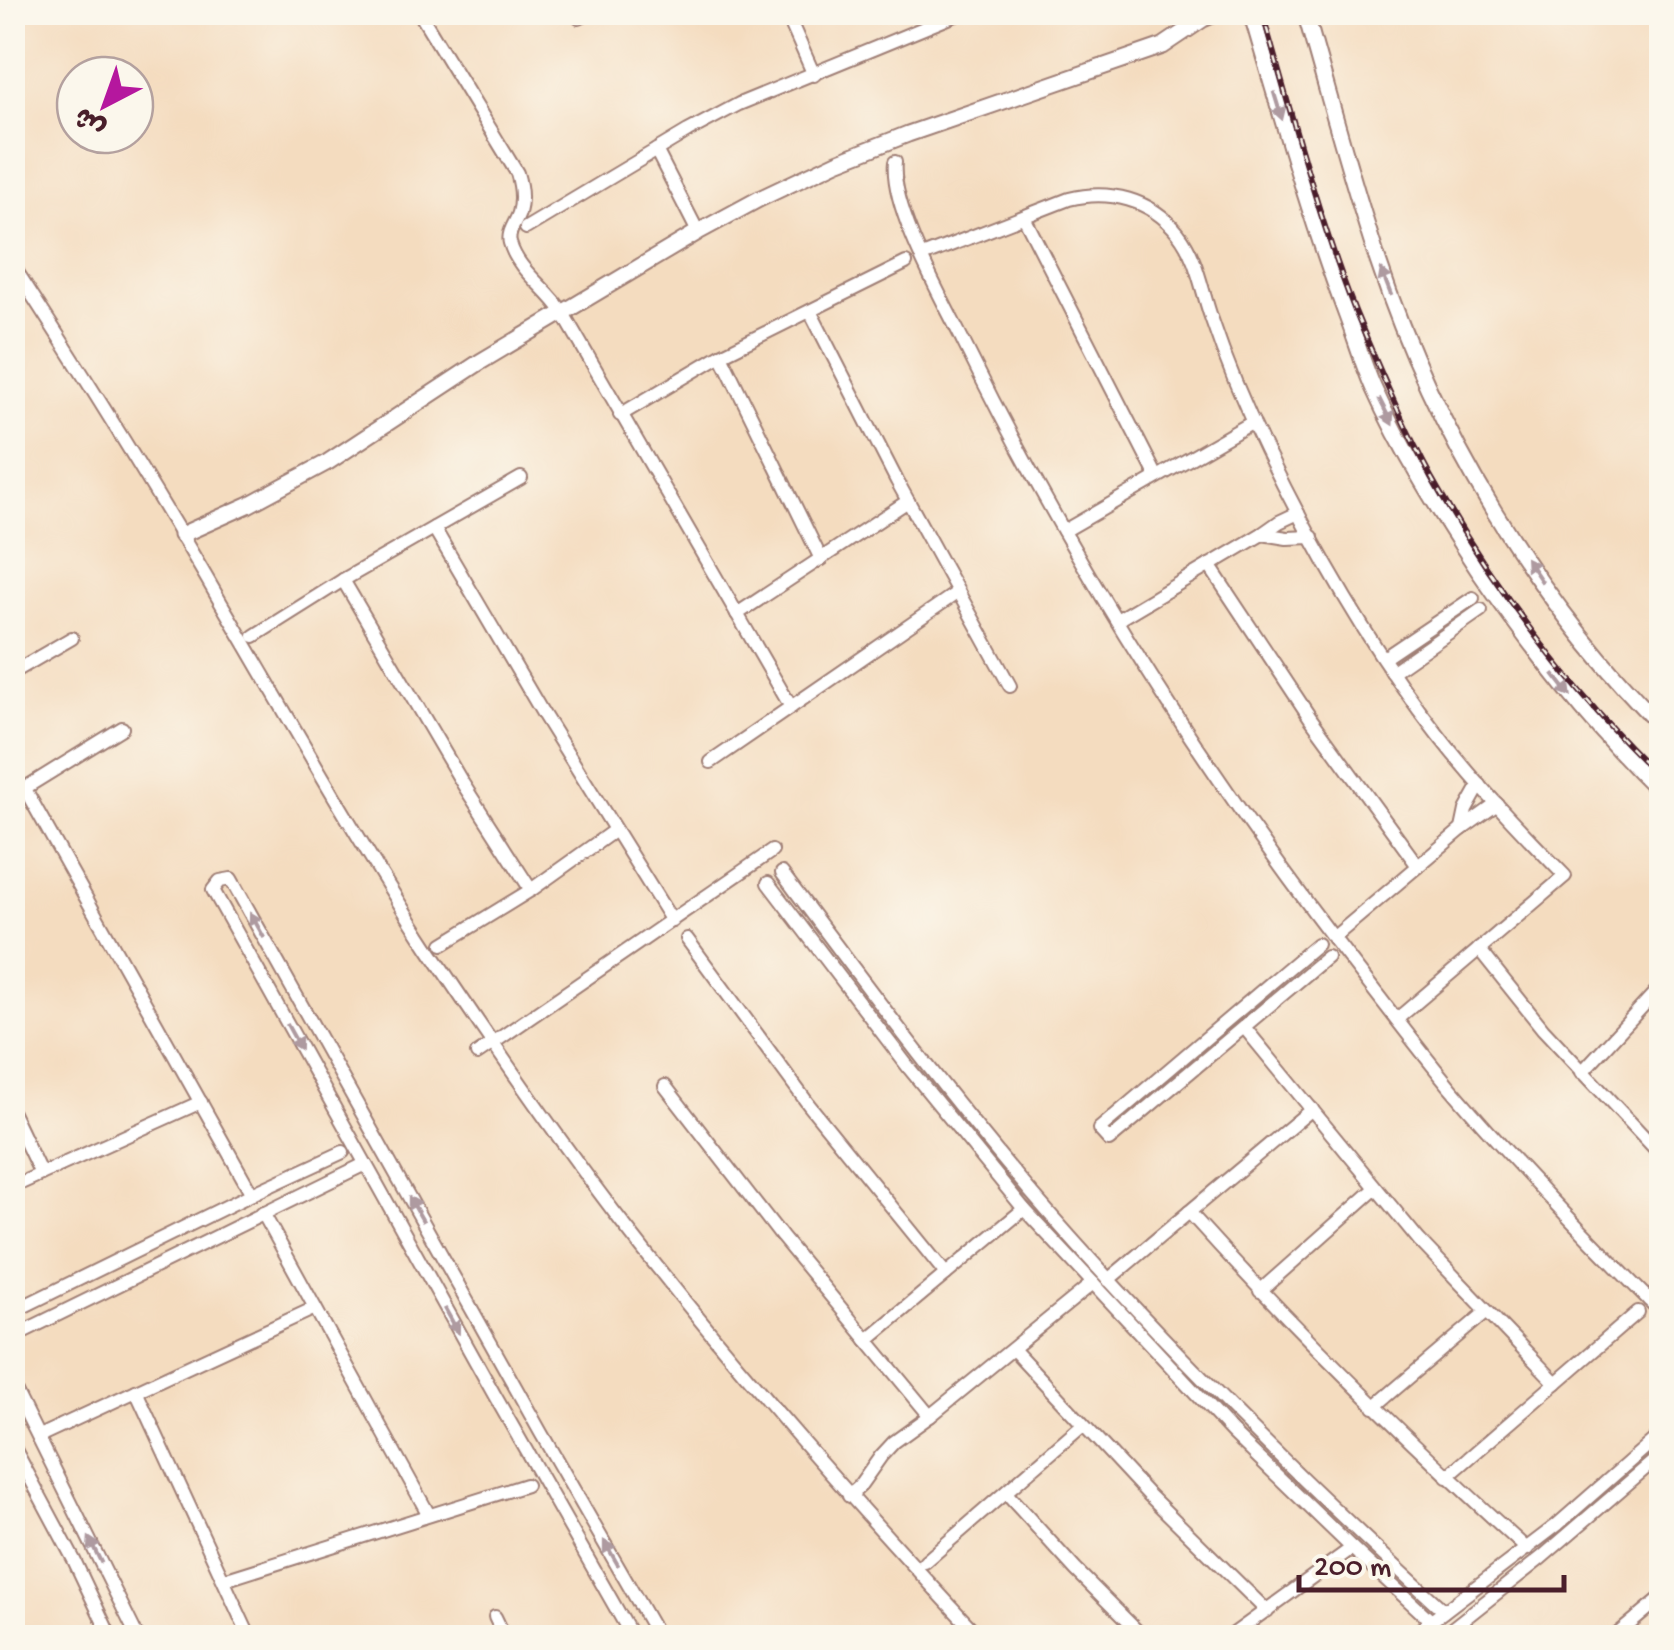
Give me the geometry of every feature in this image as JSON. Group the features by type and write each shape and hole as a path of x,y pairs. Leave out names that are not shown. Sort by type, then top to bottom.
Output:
{"main road":[{"path":"181,535 248,506 328,462 480,362 772,192 854,154 1158,48 1219,12"},
{"path":"1250,12 1317,237 1373,386 1416,472 1535,652 1592,721 1662,794"},
{"path":"1305,12 1378,262 1436,402 1489,500 1553,598 1662,727"}],"street":[{"path":"419,12 517,173 522,198 510,244 563,314 791,706"},
{"path":"786,12 814,74"},
{"path":"526,228 739,104 963,12"},
{"path":"656,150 698,232"},
{"path":"895,162 900,205 991,398 1116,620 1213,770 1333,938 1447,1083 1511,1156 1662,1313"},
{"path":"922,256 1069,200 1102,195 1135,201 1164,218 1180,235 1192,255 1217,333 1253,422 1298,513 1392,672 1480,786 1565,876 1397,1019"},
{"path":"1024,217 1156,478"},
{"path":"620,415 721,356 906,263"},
{"path":"12,264 181,535 377,868 494,1044 649,1257 766,1400 980,1638"},
{"path":"810,311 1010,686"},
{"path":"721,356 821,559"},
{"path":"1064,531 1253,422"},
{"path":"254,636 521,478"},
{"path":"737,614 908,501"},
{"path":"1116,620 1298,513"},
{"path":"434,528 672,921"},
{"path":"1262,534 1312,538"},
{"path":"1210,565 1311,720 1418,866"},
{"path":"343,580 463,784 531,890"},
{"path":"711,762 958,592"},
{"path":"1384,658 1477,604 1392,672"},
{"path":"12,673 72,638"},
{"path":"122,728 19,792 252,1194"},
{"path":"1462,829 1470,802 1480,786"},
{"path":"1333,938 1497,804"},
{"path":"443,944 531,890 616,830"},
{"path":"477,1054 772,851"},
{"path":"782,873 946,1089 1108,1280 1268,1446 1444,1612"},
{"path":"632,1638 213,890 220,881 231,879 659,1638"},
{"path":"768,882 908,1068 1024,1209 1232,1432 1431,1621"},
{"path":"798,922 812,912"},
{"path":"687,939 809,1105 946,1274"},
{"path":"1316,944 1099,1129 1109,1140 1327,957"},
{"path":"1479,949 1582,1072 1659,1149"},
{"path":"1276,978 1287,990"},
{"path":"1582,1072 1662,985"},
{"path":"1244,1027 1420,1240 1556,1383"},
{"path":"665,1086 739,1183 930,1416"},
{"path":"12,1187 201,1102"},
{"path":"1108,1280 1312,1110"},
{"path":"12,1113 41,1174"},
{"path":"12,1312 343,1152"},
{"path":"12,1336 365,1164"},
{"path":"1260,1291 1376,1188"},
{"path":"867,1340 1024,1209"},
{"path":"1189,1212 1374,1407 1526,1549"},
{"path":"263,1214 428,1515"},
{"path":"416,1255 424,1246 436,1243"},
{"path":"850,1496 887,1448 1092,1284"},
{"path":"1649,1300 1662,1286"},
{"path":"39,1436 315,1308"},
{"path":"1374,1407 1486,1312"},
{"path":"1447,1477 1638,1312"},
{"path":"1012,1348 1183,1530 1267,1610"},
{"path":"12,1384 138,1638"},
{"path":"136,1391 250,1638"},
{"path":"924,1562 1082,1426"},
{"path":"1409,1638 1589,1498 1662,1433"},
{"path":"12,1444 112,1638"},
{"path":"1440,1638 1662,1454"},
{"path":"224,1580 526,1484"},
{"path":"1006,1493 1144,1638"},
{"path":"1228,1638 1352,1548"},
{"path":"1390,1583 1402,1573"},
{"path":"1612,1638 1662,1597"},
{"path":"496,1618 506,1638"}],"railway":[{"path":"1262,12 1341,274 1420,457 1479,557 1536,636 1597,712 1662,779"}]}
